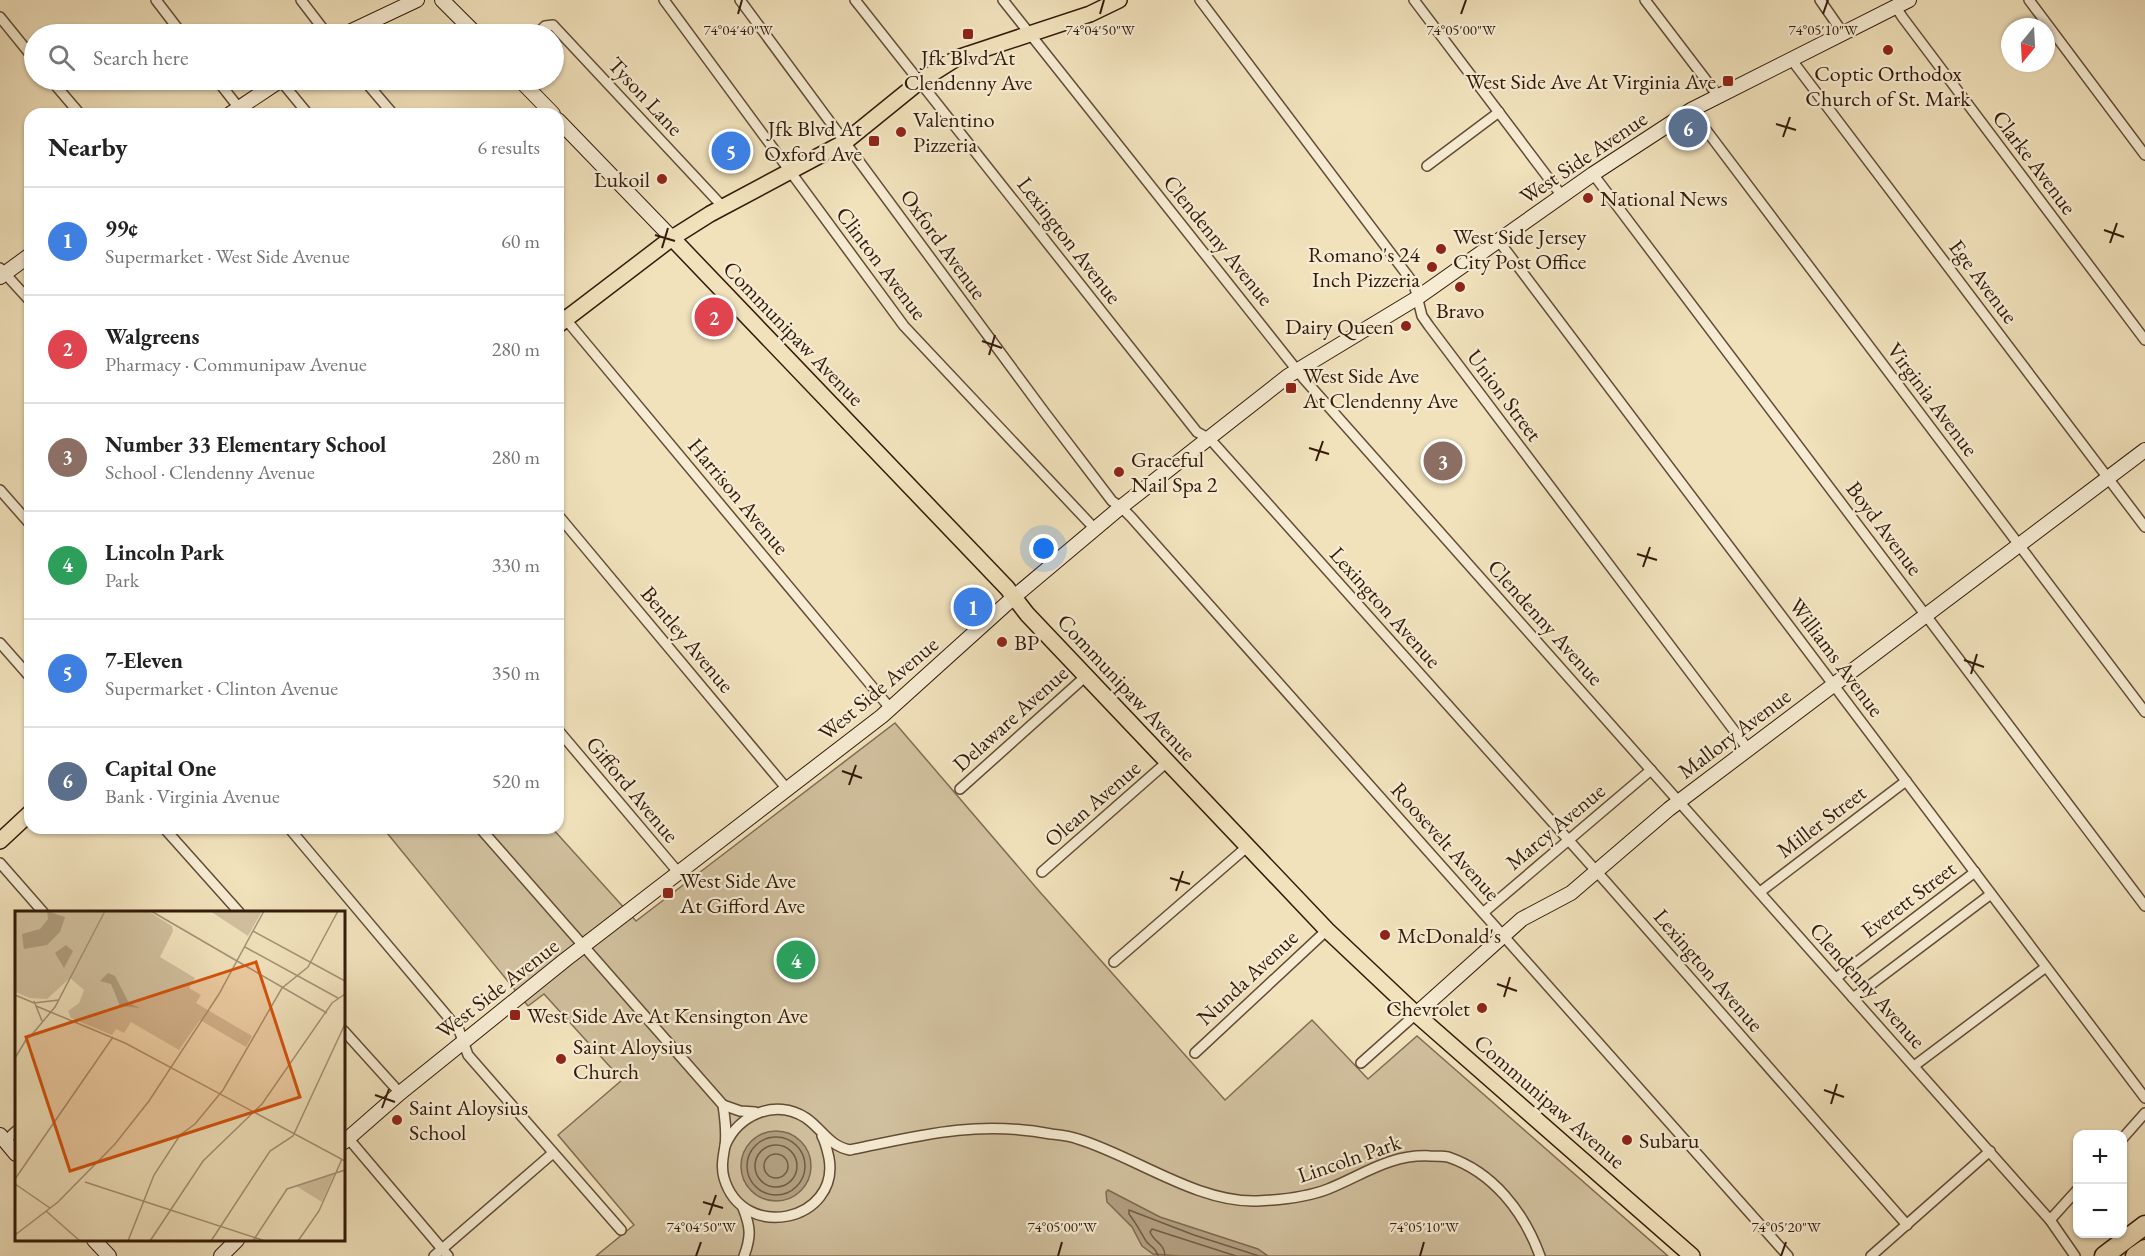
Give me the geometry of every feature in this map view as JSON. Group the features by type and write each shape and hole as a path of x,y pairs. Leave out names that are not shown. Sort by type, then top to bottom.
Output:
{"highway":[{"path":"2104,1256 2145,1225"},
{"path":"2091,1256 2125,1240"},
{"path":"2134,1256 2145,1249"}],"main road":[{"path":"366,24 417,0"},
{"path":"441,0 466,24"},
{"path":"564,316 672,238 710,214 845,142 919,82 957,58 1090,14 1119,0"},
{"name":"West Side Avenue","path":"346,1140 463,1042 890,708 1014,597 1121,507 1298,370 1417,298 1593,174 1691,110 1909,0"},
{"path":"238,108 265,90"},
{"path":"529,90 547,108"},
{"name":"Communipaw Avenue","path":"564,126 1014,597 1026,614 1327,930 1416,1014 1692,1256"},
{"path":"2,272 24,259"},
{"name":"Mallory Avenue","path":"1416,1014 1522,919 1571,893 1679,801 2145,450"},
{"path":"0,841 24,819"},
{"path":"3,1138 15,1153"},
{"path":"96,1241 109,1256"},
{"path":"221,1256 235,1241"}],"street":[{"path":"156,0 174,24"},
{"path":"301,0 319,24"},
{"name":"Clinton Avenue","path":"664,0 904,326 1095,529"},
{"name":"Oxford Avenue","path":"740,0 1045,413 1112,501 1121,507"},
{"name":"Lexington Avenue","path":"855,0 1197,432 1210,439 1597,872 1907,1225"},
{"name":"Clendenny Avenue","path":"1003,0 1298,370 1990,1151 2050,1220 2075,1256"},
{"name":"Union Street","path":"1200,0 1414,284 1422,316 1429,326 1748,749"},
{"path":"1414,0 1562,196"},
{"path":"1645,0 1719,97"},
{"path":"1820,0 1843,33"},
{"path":"2029,0 2145,155"},
{"name":"Clarke Avenue","path":"1895,6 2145,340"},
{"path":"0,17 24,47"},
{"name":"Tyson Lane","path":"564,38 724,208"},
{"name":"Ege Avenue","path":"1791,59 2145,527"},
{"path":"60,90 75,108"},
{"path":"222,90 232,108"},
{"path":"288,90 303,108"},
{"path":"373,90 388,108"},
{"name":"Virginia Avenue","path":"1691,110 2145,712"},
{"path":"1427,166 1499,112"},
{"name":"Boyd Avenue","path":"1593,174 2145,906"},
{"name":"Williams Avenue","path":"1498,240 2145,1098"},
{"path":"2,272 24,295"},
{"name":"Harrison Avenue","path":"564,322 890,708"},
{"path":"0,490 24,517"},
{"name":"Roosevelt Avenue","path":"1121,507 1788,1256"},
{"name":"Bentley Avenue","path":"564,521 787,789"},
{"path":"0,643 24,670"},
{"name":"Delaware Avenue","path":"960,789 1086,676"},
{"name":"Gifford Avenue","path":"564,737 678,872"},
{"name":"Olean Avenue","path":"1042,873 1167,762"},
{"name":"Marcy Avenue","path":"1484,912 1651,770"},
{"name":"Miller Street","path":"1760,892 1906,781"},
{"path":"169,834 238,911"},
{"path":"294,834 459,1030 468,1055 621,1230"},
{"path":"485,834 723,1105 726,1125 722,1168 724,1179 748,1220 750,1238 744,1256"},
{"path":"1114,962 1248,846"},
{"path":"0,863 42,911"},
{"name":"Everett Street","path":"1836,978 1975,872"},
{"name":"Everett Street","path":"1853,998 1991,894"},
{"name":"Nunda Avenue","path":"1194,1053 1327,930"},
{"path":"1914,1066 2046,967"},
{"name":"Mallory Avenue","path":"1360,1063 1416,1014"},
{"path":"345,1032 400,1093"},
{"name":"Lincoln Park","path":"723,1105 740,1111 760,1112 776,1109 793,1112 808,1120 839,1148 850,1150 948,1130 1028,1129 1078,1139 1209,1193 1254,1201 1297,1198 1326,1190 1399,1158 1417,1155 1446,1156 1476,1169 1509,1199 1527,1227 1540,1256"},
{"path":"725,1146 738,1125 760,1112"},
{"path":"2127,1133 2145,1113"},
{"path":"743,1208 755,1215 780,1219 791,1217 816,1200 830,1172 826,1141 820,1132"},
{"path":"346,1140 442,1254 553,1153"},
{"path":"1871,1256 1990,1151"},
{"path":"2050,1220 2073,1195"}],"shaded area":[{"path":"895,723 1039,891 1225,1100 1312,1020 1368,1079 1417,1036 1668,1256 596,1256 634,1225 558,1135 622,1080 544,994 528,1006 388,834 557,834 636,921"}],"water":[{"path":"776,1131 789,1134 801,1141 808,1153 811,1166 808,1179 801,1191 789,1198 776,1201 763,1198 751,1191 744,1179 741,1166 744,1153 751,1141 763,1134"},
{"path":"1108,1190 1160,1217 1258,1249 1268,1256 1153,1254 1142,1246 1132,1227 1107,1202 1106,1192"}],"place":[{"name":"Jfk Blvd At Clendenny Ave","path":"968,34"},
{"name":"Coptic Orthodox Church of St. Mark","path":"1888,50"},
{"name":"West Side Ave At Virginia Ave","path":"1728,81"},
{"name":"Capital One","path":"1688,128"},
{"name":"Valentino Pizzeria","path":"901,132"},
{"name":"Jfk Blvd At Oxford Ave","path":"874,141"},
{"name":"7-Eleven","path":"731,151"},
{"name":"Lukoil","path":"662,179"},
{"name":"National News","path":"1588,198"},
{"name":"West Side Jersey City Post Office","path":"1441,249"},
{"name":"Romano's 24 Inch Pizzeria","path":"1432,267"},
{"name":"Bravo","path":"1460,287"},
{"name":"Walgreens","path":"714,317"},
{"name":"Dairy Queen","path":"1406,326"},
{"name":"West Side Ave At Clendenny Ave","path":"1291,388"},
{"name":"Number 33 Elementary School","path":"1443,461"},
{"name":"Graceful Nail Spa 2","path":"1119,472"},
{"name":"99¢","path":"973,607"},
{"name":"BP","path":"1002,642"},
{"name":"West Side Ave At Gifford Ave","path":"668,893"},
{"name":"McDonald's","path":"1385,935"},
{"name":"Lincoln Park","path":"796,960"},
{"name":"Chevrolet","path":"1482,1008"},
{"name":"West Side Ave At Kensington Ave","path":"515,1015"},
{"name":"Saint Aloysius Church","path":"561,1059"},
{"name":"Saint Aloysius School","path":"397,1120"},
{"name":"Subaru","path":"1627,1140"}]}
